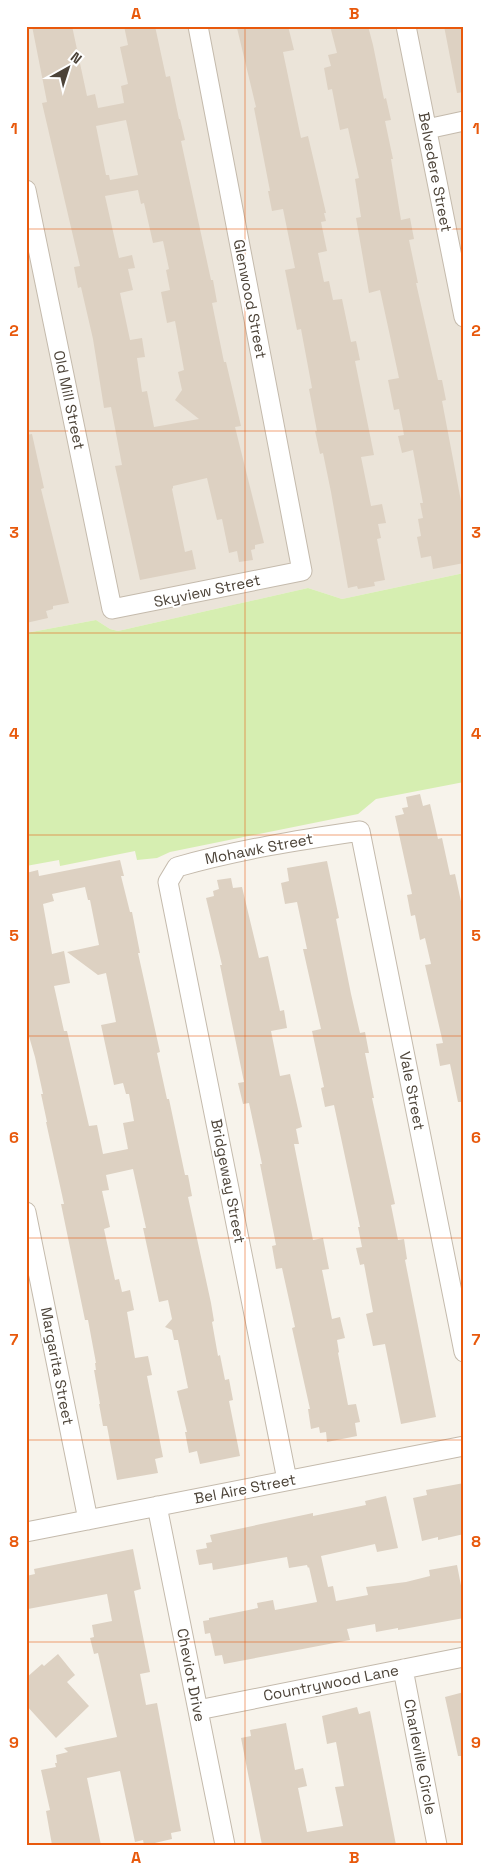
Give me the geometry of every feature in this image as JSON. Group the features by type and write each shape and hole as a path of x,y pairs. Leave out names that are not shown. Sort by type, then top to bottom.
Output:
{"street":[{"name":"Glenwood Street","path":"198,26 302,571"},
{"name":"Belvedere Street","path":"406,26 464,317"},
{"path":"427,129 464,121"},
{"name":"Old Mill Street","path":"26,190 112,609"},
{"name":"Skyview Street","path":"112,609 302,571"},
{"name":"Mohawk Street","path":"168,882 177,867 200,860 360,831"},
{"name":"Vale Street","path":"360,831 464,1352"},
{"name":"Bridgeway Street","path":"168,882 287,1480"},
{"name":"Margarita Street","path":"26,1212 88,1520"},
{"name":"Bel Aire Street","path":"26,1532 464,1446"},
{"name":"Cheviot Drive","path":"157,1506 225,1845"},
{"name":"Countrywood Lane","path":"198,1710 464,1657"},
{"name":"Charleville Circle","path":"403,1669 437,1845"}],"shaded area":[{"path":"26,26 464,26 464,573 342,599 308,588 118,631 110,629 96,620 26,633"}],"green space":[{"path":"464,573 464,782 376,799 358,814 170,852 157,858 137,860 135,851 60,866 59,860 26,866 26,633 96,620 110,629 118,631 308,588 342,599"}],"building":[{"path":"32,26 72,26 87,96 95,94 98,108 124,103 121,86 128,84 120,47 128,45 124,26 155,26 166,77 170,76 185,140 181,141 217,302 212,303 224,362 226,362 241,426 235,427 264,543 255,545 255,549 251,550 253,560 239,562 237,551 229,553 222,519 217,520 207,478 173,486 172,489 185,552 192,550 196,569 140,580 115,466 122,465 111,407 104,408 93,339 81,287 78,288 74,267 80,266 42,103 47,102","holes":["126,120 138,175 110,180 109,175 106,175 96,126","138,190 141,204 144,203 153,243 163,241 169,269 166,270 170,290 161,292 167,323 175,321 184,370 178,372 182,390 175,400 199,419 154,427 147,391 142,392 137,358 145,357 142,338 130,340 120,293 133,290 128,269 135,268 132,255 119,258 105,196"]},
{"path":"244,26 288,26 294,50 283,52 301,138 308,136 326,213 324,213 326,221 321,222 327,251 318,253 324,282 329,281 333,300 342,299 351,342 356,341 360,360 355,361 374,455 361,457 371,506 382,504 386,523 378,524 381,538 377,539 385,580 374,582 375,586 358,589 357,586 348,588 323,453 320,454 315,431 317,431 309,389 312,388 301,329 297,330 285,270 295,268 283,209 272,211 254,108 256,107 237,28"},
{"path":"330,26 368,26 373,45 384,99 386,98 391,120 385,121 393,159 391,159 401,220 410,218 414,239 409,240 418,283 416,283 438,380 442,380 446,400 442,401 464,517 464,563 433,569 431,556 421,558 417,537 421,536 418,519 423,518 420,503 423,503 413,450 402,453 398,436 404,435 399,409 394,410 388,380 399,378 380,290 369,293 356,218 361,217 355,179 359,178 348,128 340,130 332,89 328,90 324,68 331,66 328,55 337,53"},
{"path":"444,26 464,26 464,92 457,93"},
{"path":"32,434 44,488 41,489 69,603 53,606 53,609 46,611 48,618 26,623 26,435"},
{"path":"420,794 423,806 430,804 438,839 442,838 450,875 455,874 464,919 464,1102 458,1102 450,1064 440,1066 436,1044 443,1043 425,965 431,964 425,938 420,940 415,915 411,916 407,895 412,894 395,816 404,814 402,808 408,807 406,797"},
{"path":"120,860 124,876 121,876 130,912 132,912 140,953 138,953 160,1052 157,1053 185,1175 188,1175 192,1196 188,1197 211,1303 218,1356 220,1355 225,1380 229,1379 233,1400 229,1401 240,1456 200,1464 197,1451 189,1453 185,1432 187,1432 177,1391 188,1388 178,1340 174,1340 172,1330 165,1327 172,1319 168,1300 159,1302 143,1228 146,1228 133,1169 106,1175 109,1190 102,1191 110,1227 104,1229 115,1280 119,1279 122,1292 130,1290 134,1310 127,1312 135,1358 148,1356 152,1375 147,1376 163,1457 155,1459 158,1473 117,1480 107,1426 103,1426 94,1370 96,1370 96,1363 61,1204 64,1204 46,1122 41,1094 43,1094 35,1057 28,1033 26,1034 26,873 38,870 39,876","holes":["85,887 88,900 90,900 99,945 67,952 98,975 106,973 116,1022 101,1025 114,1085 123,1083 126,1094 129,1094 134,1121 123,1123 128,1149 103,1154 97,1125 89,1126 67,1031 64,1031 54,986 70,983 64,951 52,954 43,904 54,901 52,894"]},
{"path":"327,861 339,918 336,919 351,994 360,1033 365,1032 369,1053 365,1053 374,1098 372,1098 395,1204 391,1205 398,1240 404,1239 407,1259 405,1260 436,1417 401,1424 385,1344 373,1346 366,1314 373,1312 364,1264 360,1265 356,1248 362,1247 358,1227 360,1227 334,1105 325,1107 321,1088 324,1087 312,1031 321,1029 303,949 307,949 297,902 285,904 281,883 289,881 287,868"},
{"path":"231,878 233,888 242,887 259,958 268,956 280,1011 284,1010 287,1028 271,1031 280,1076 290,1074 302,1127 296,1129 299,1144 294,1144 313,1240 323,1238 329,1269 322,1270 332,1319 340,1317 345,1338 337,1340 348,1405 356,1404 360,1422 355,1423 357,1436 327,1442 326,1432 320,1433 319,1427 311,1429 308,1409 310,1409 292,1328 295,1327 282,1268 276,1269 272,1246 276,1245 260,1164 262,1164 249,1103 243,1104 238,1083 244,1082 220,965 222,965 206,898 214,896 213,891 219,889 217,880"},
{"path":"464,1483 464,1534 438,1540 438,1537 422,1541 413,1498 427,1495 426,1490"},
{"path":"386,1496 398,1548 377,1552 375,1544 321,1556 328,1587 333,1586 336,1601 368,1595 366,1587 406,1582 430,1576 429,1570 457,1565 464,1601 464,1618 398,1630 398,1628 376,1632 375,1624 347,1629 350,1640 224,1664 222,1655 215,1656 210,1633 205,1634 203,1621 209,1620 209,1618 258,1608 257,1603 273,1600 275,1610 317,1602 309,1567 307,1565 289,1568 287,1557 213,1570 212,1563 199,1565 196,1550 207,1548 206,1543 212,1542 210,1535 313,1513 313,1516 366,1505 365,1501"},
{"path":"133,1549 141,1589 134,1591 150,1672 140,1674 146,1705 157,1703 181,1831 171,1833 172,1839 146,1845 144,1845 143,1840 135,1842 120,1771 87,1778 101,1845 52,1845 46,1811 50,1810 41,1770 56,1767 56,1755 68,1752 64,1748 117,1737 98,1653 94,1654 90,1638 94,1637 92,1625 112,1621 107,1594 28,1609 26,1576 35,1574 34,1569"},
{"path":"58,1654 75,1675 67,1682 89,1706 56,1738 26,1705 26,1678 42,1664 44,1666"},
{"path":"464,1692 464,1756 458,1756 445,1697"},
{"path":"357,1707 359,1714 370,1711 396,1845 262,1845 241,1738 251,1736 250,1730 286,1723 295,1770 303,1768 307,1786 298,1788 307,1832 343,1826 335,1787 344,1786 336,1742 327,1744 322,1716"}]}
